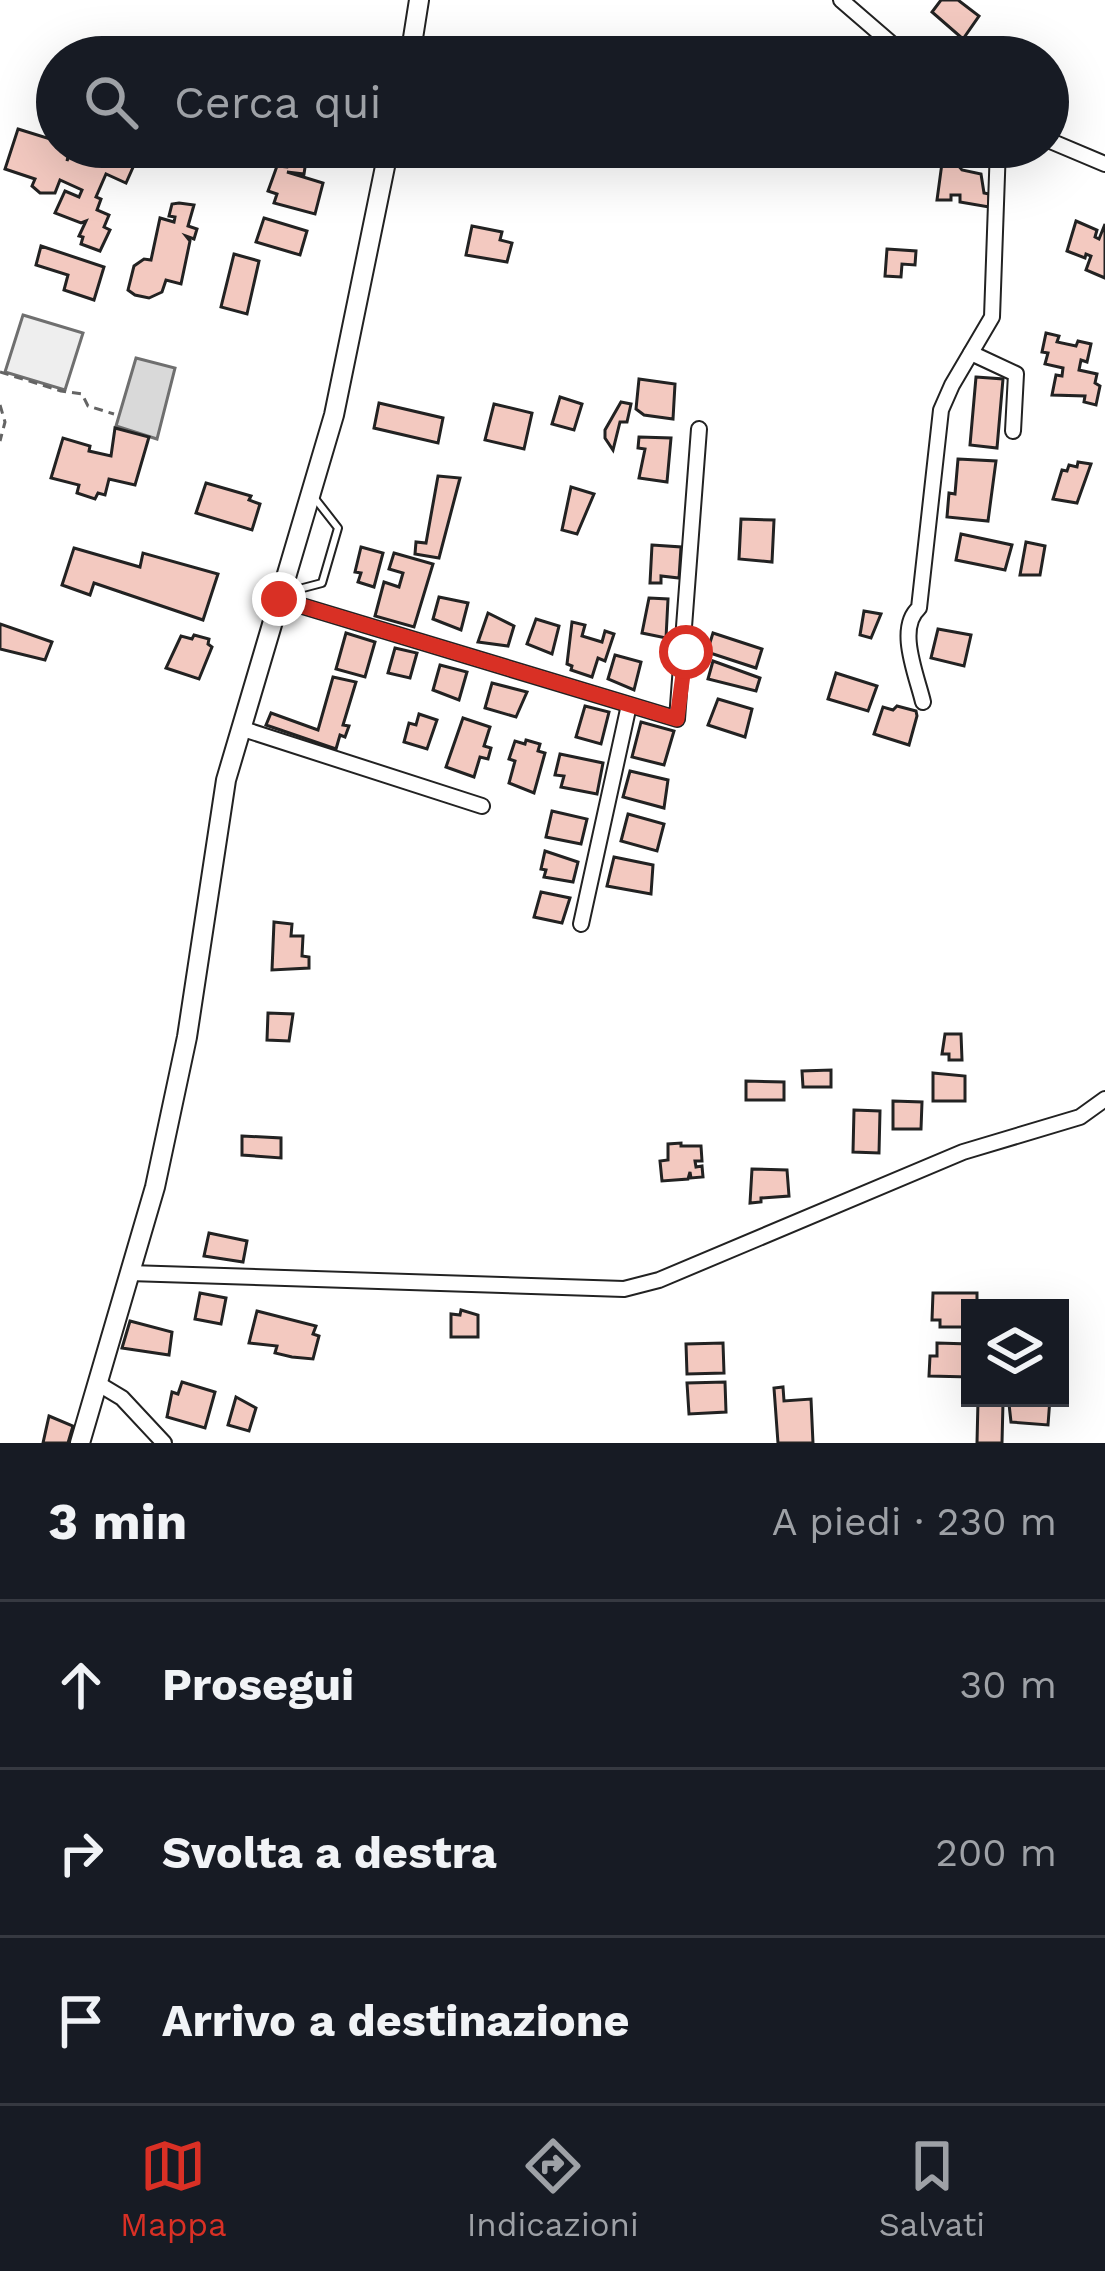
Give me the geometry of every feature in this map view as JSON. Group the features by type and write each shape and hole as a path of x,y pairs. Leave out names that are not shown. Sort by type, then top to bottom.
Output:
{"main road":[{"path":"413,36 418,0"},
{"path":"80,1443 155,1186 187,1036 218,825 240,728 339,392 385,168"}],"street":[{"path":"841,0 883,36"},
{"path":"1069,149 1105,164"},
{"path":"923,702 907,628 919,608 941,410 992,317 997,168"},
{"path":"971,352 1016,374 1013,431"},
{"path":"280,597 677,719 686,652 699,428"},
{"path":"581,925 629,704"},
{"path":"240,728 482,806"},
{"path":"129,1273 624,1289 658,1280 963,1152 1080,1117 1105,1100"},
{"path":"97,1383 122,1397 164,1443"}],"lane":[{"path":"280,597 322,583 338,528 311,493"}],"path":[{"path":"0,372 61,391 71,389 82,394 88,406 115,414"},
{"path":"0,405 5,422 0,441"}],"shaded area":[{"path":"23,315 83,333 65,390 5,372"},
{"path":"136,358 175,368 157,439 116,426"}],"building":[{"path":"941,0 958,0 979,16 965,36 960,36 932,12"},
{"path":"18,129 36,135 36,168 133,168 126,183 106,174 96,197 101,199 97,210 109,215 104,227 110,230 100,251 81,244 83,237 79,236 86,221 55,213 65,191 79,197 82,190 60,180 55,193 40,193 32,186 35,179 5,169"},
{"path":"276,168 305,168 304,174 287,172 323,183 315,214 274,203 277,194 268,191"},
{"path":"941,168 960,168 981,174 989,207 960,202 960,195 937,200"},
{"path":"172,204 194,205 188,226 197,229 194,239 186,236 190,241 181,284 166,280 162,292 149,298 135,295 128,290 134,266 151,260 160,218 174,222 175,217 169,216"},
{"path":"264,218 307,231 300,255 256,242"},
{"path":"1076,221 1097,230 1099,239 1105,224 1105,278 1086,270 1091,256 1067,251"},
{"path":"472,226 502,232 500,240 512,243 507,262 466,255"},
{"path":"41,246 104,267 94,300 64,290 68,275 36,265"},
{"path":"887,249 916,251 915,265 902,264 901,277 885,276"},
{"path":"234,254 259,261 247,314 221,307"},
{"path":"1046,333 1059,336 1057,342 1091,344 1087,362 1081,360 1079,370 1097,374 1096,405 1084,402 1085,396 1052,395 1056,375 1062,376 1063,368 1045,364"},
{"path":"976,377 1003,379 997,448 970,445"},
{"path":"639,379 675,384 673,419 644,415 636,409"},
{"path":"560,397 582,404 574,430 552,424"},
{"path":"621,402 631,404 627,422 620,422 613,450 605,430"},
{"path":"379,403 443,418 438,443 374,428"},
{"path":"494,404 532,413 524,449 485,440"},
{"path":"115,428 149,437 135,485 109,479 105,495 98,493 95,499 77,493 79,485 51,478 63,438 111,456"},
{"path":"639,437 671,438 667,482 639,478 645,449 638,448"},
{"path":"958,459 996,461 988,521 947,517"},
{"path":"1078,462 1091,464 1077,503 1053,499 1062,470 1077,467"},
{"path":"438,476 460,478 439,558 415,554 416,542 426,543"},
{"path":"206,483 251,496 249,500 260,504 252,530 196,513"},
{"path":"571,487 594,494 577,534 562,530"},
{"path":"741,519 774,520 772,562 739,559"},
{"path":"961,534 1012,545 1005,570 956,560"},
{"path":"1026,542 1045,546 1040,575 1020,575"},
{"path":"652,545 681,547 679,578 661,576 661,583 650,583"},
{"path":"361,547 383,553 374,587 358,582 361,573 355,572"},
{"path":"74,548 140,567 143,553 218,574 203,620 94,583 90,595 62,585"},
{"path":"394,553 433,564 414,627 375,616 384,582 399,587 403,573 389,569"},
{"path":"439,597 468,603 461,630 433,619"},
{"path":"649,598 668,599 666,638 642,633"},
{"path":"864,611 881,614 871,638 860,635"},
{"path":"488,613 514,626 508,646 478,642"},
{"path":"536,619 559,626 552,654 527,644"},
{"path":"572,622 585,625 582,636 602,642 605,631 614,634 605,661 598,658 592,677 567,664"},
{"path":"0,624 52,642 45,660 0,649"},
{"path":"938,629 971,635 964,666 931,658"},
{"path":"346,633 375,642 365,677 336,669"},
{"path":"713,633 762,649 756,668 707,652"},
{"path":"194,635 209,639 212,647 199,679 166,668 181,636 192,639"},
{"path":"395,648 417,653 410,678 388,673"},
{"path":"615,655 641,662 634,690 608,679"},
{"path":"713,661 760,678 756,691 708,679"},
{"path":"440,665 467,672 459,700 433,690"},
{"path":"836,673 877,686 868,711 828,699"},
{"path":"333,677 356,682 343,725 349,726 336,749 266,725 271,713 318,730"},
{"path":"492,683 527,692 516,717 485,708"},
{"path":"718,699 752,709 745,737 708,725"},
{"path":"585,706 609,712 601,744 576,737"},
{"path":"897,706 916,711 909,745 874,734 883,707 893,710"},
{"path":"419,714 437,720 427,749 404,742 409,723 416,725"},
{"path":"463,718 490,727 484,746 491,748 488,759 480,757 474,777 446,767"},
{"path":"641,722 674,731 664,765 632,757"},
{"path":"526,740 540,744 538,751 545,753 534,793 509,783 515,741 525,744"},
{"path":"560,754 603,763 597,794 561,787 564,776 555,775"},
{"path":"630,771 668,780 664,808 623,797"},
{"path":"552,811 587,819 581,844 546,837"},
{"path":"628,814 664,824 657,851 621,841"},
{"path":"545,851 578,862 573,882 544,877"},
{"path":"614,857 653,865 651,894 607,886"},
{"path":"541,892 570,898 562,923 534,917"},
{"path":"274,922 292,924 291,936 303,936 302,956 309,957 309,968 272,970"},
{"path":"268,1013 293,1014 289,1041 267,1040"},
{"path":"945,1034 961,1034 962,1060 949,1060 949,1054 942,1054"},
{"path":"831,1070 831,1087 803,1087 802,1071"},
{"path":"933,1073 965,1076 965,1101 933,1101"},
{"path":"746,1081 784,1082 784,1100 746,1100"},
{"path":"893,1101 922,1102 921,1129 893,1129"},
{"path":"854,1110 880,1111 879,1153 853,1152"},
{"path":"242,1136 281,1138 281,1158 242,1155"},
{"path":"668,1144 701,1146 702,1161 695,1161 696,1167 702,1166 703,1177 691,1178 690,1172 688,1179 662,1181 660,1161 668,1160"},
{"path":"752,1169 787,1170 789,1196 750,1203"},
{"path":"209,1233 247,1241 243,1262 204,1256"},
{"path":"200,1293 226,1298 221,1324 195,1319"},
{"path":"933,1293 977,1293 977,1299 961,1299 961,1327 940,1327 940,1320 932,1320"},
{"path":"461,1310 478,1315 478,1337 451,1337 451,1314 460,1315"},
{"path":"257,1311 316,1326 313,1334 319,1336 313,1359 275,1353 277,1346 249,1343"},
{"path":"130,1321 172,1332 169,1355 122,1348"},
{"path":"723,1343 724,1373 687,1374 686,1344"},
{"path":"937,1343 961,1344 961,1377 929,1376 930,1356 937,1356"},
{"path":"182,1382 215,1392 205,1428 167,1417 172,1392 178,1394"},
{"path":"725,1382 726,1412 689,1414 687,1383"},
{"path":"783,1387 784,1401 811,1399 813,1443 778,1443 774,1388"},
{"path":"236,1397 256,1408 249,1431 228,1425"},
{"path":"978,1407 1003,1407 1002,1443 977,1443"},
{"path":"1009,1407 1049,1407 1048,1425 1011,1422"},
{"path":"49,1416 73,1426 68,1443 43,1443"}],"route":[{"path":"279,599 677,719 686,652"}]}
